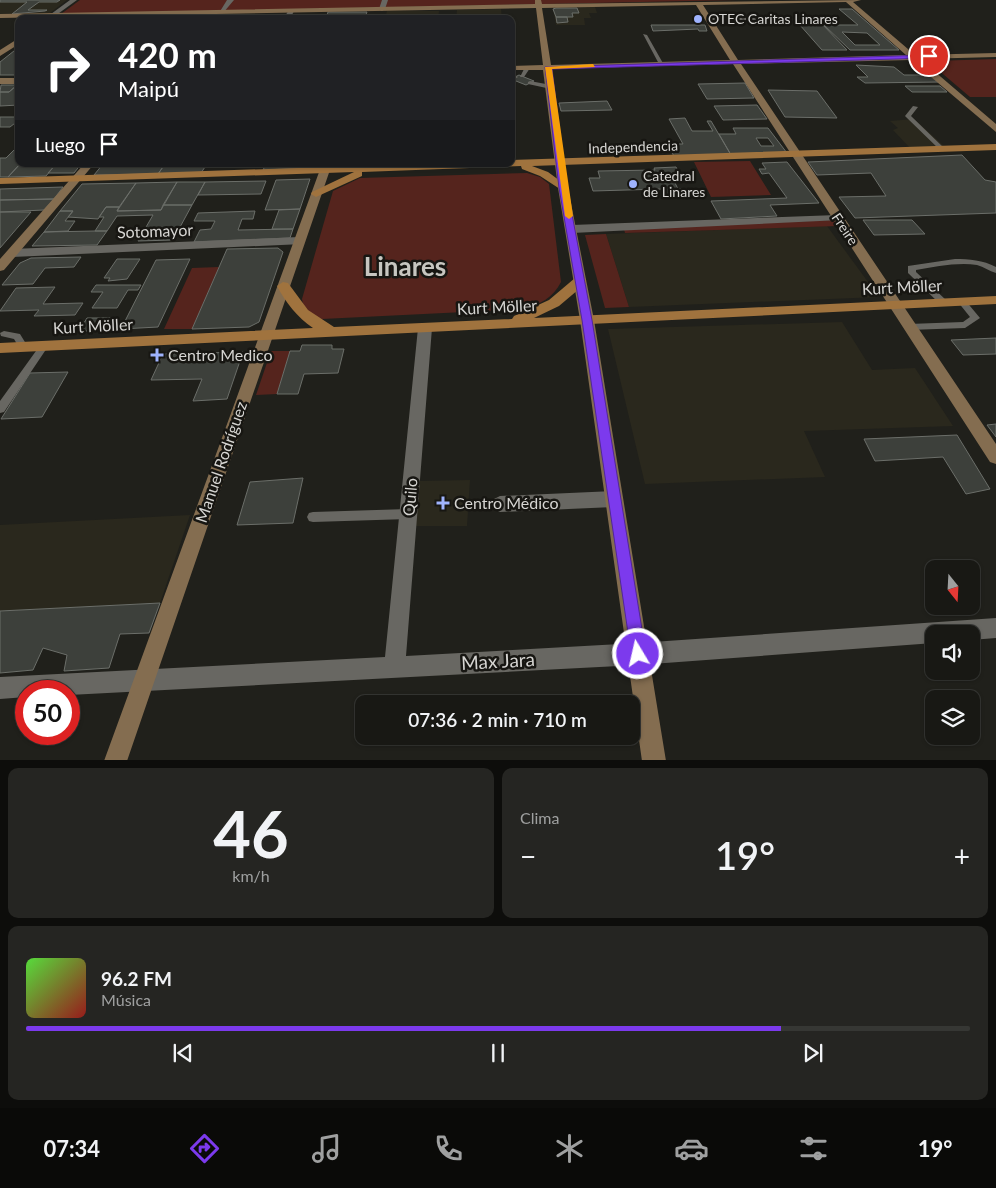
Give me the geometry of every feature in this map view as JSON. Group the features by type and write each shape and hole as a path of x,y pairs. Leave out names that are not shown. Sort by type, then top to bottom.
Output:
{"main road":[{"path":"847,0 996,129"},
{"path":"119,15 382,9 538,3 858,0"},
{"name":"Freire","path":"697,1 796,156 996,457"},
{"path":"538,3 563,188 572,229 587,320 654,760"},
{"path":"380,15 382,9"},
{"path":"0,16 15,16"},
{"path":"0,54 15,43"},
{"path":"515,68 996,55"},
{"path":"0,81 15,81"},
{"name":"Independencia","path":"515,165 996,148"},
{"path":"519,165 544,174 563,188"},
{"path":"0,266 85,167"},
{"name":"Independencia","path":"0,181 326,168 374,170 424,167"},
{"name":"Manuel Rodríguez","path":"115,760 326,168"},
{"path":"316,194 340,181 374,170"},
{"path":"508,324 554,303 580,281"},
{"path":"283,286 303,314 333,332"},
{"name":"Kurt Möller","path":"0,348 996,300"}],"street":[{"path":"54,15 74,0"},
{"path":"221,12 231,0"},
{"path":"382,9 385,0"},
{"path":"288,15 291,11"},
{"path":"572,229 837,218"},
{"name":"Sotomayor","path":"12,253 300,241"},
{"name":"Quilo","path":"395,666 425,328"},
{"path":"500,504 614,499"},
{"name":"Max Jara","path":"0,688 638,654 996,628"}],"lane":[{"path":"708,18 758,19"},
{"path":"645,35 662,64"},
{"path":"522,76 527,68"},
{"path":"531,81 550,83"},
{"path":"915,106 908,116 943,150"},
{"path":"943,302 912,272 912,268 952,262 986,264 996,270"},
{"path":"909,327 965,325 975,318 962,302"},
{"path":"4,334 18,336 23,347"},
{"path":"0,410 44,346"},
{"path":"313,517 408,514"}],"shaded area":[{"path":"0,0 67,0 50,13 0,14"},
{"path":"80,0 738,0 61,14"},
{"path":"595,7 597,13 589,13 591,18 584,18 585,25 556,25 553,8"},
{"path":"501,9 502,15 456,15 457,10"},
{"path":"387,11 439,11 438,15 386,15"},
{"path":"996,59 996,97 970,97 930,63 933,61"},
{"path":"914,119 944,146 910,148 893,130 898,128 890,121"},
{"path":"750,161 771,195 711,197 694,162"},
{"path":"527,173 540,177 549,184 561,282 558,288 546,300 524,309 322,319 312,314 304,306 302,299 333,191 360,178"},
{"path":"834,220 838,226 625,233 624,229"},
{"path":"827,226 879,297 629,307 606,234"},
{"path":"606,234 629,307 605,308 585,235"},
{"path":"219,267 192,329 164,329 192,268"},
{"path":"842,322 872,370 915,368 953,426 804,431 825,477 645,484 608,329"},
{"path":"271,351 290,351 277,394 256,395"},
{"name":"Centro Médico","path":"470,480 467,526 415,526 420,481"},
{"path":"190,515 160,603 0,611 0,525"}],"building":[{"path":"0,0 60,0 57,2 39,2 28,10 47,10 45,11 12,14 27,2 0,2"},
{"path":"577,8 579,13 572,13 573,17 556,17 553,9"},
{"path":"839,9 852,9 899,50 850,50 824,25 858,25","holes":["842,32 867,33 880,45 855,45"]},
{"path":"328,12 367,12 366,15 327,15"},
{"path":"556,17 567,17 568,22 557,23"},
{"path":"799,24 822,24 847,50 822,50"},
{"path":"651,25 705,25 707,31 699,31 698,29 653,31"},
{"path":"15,50 15,75 0,75 0,62"},
{"path":"856,65 894,67 904,75 929,75 940,82 865,83 857,77 868,77"},
{"path":"519,75 534,81 526,85 515,81 515,77"},
{"path":"745,83 754,98 707,99 698,84"},
{"path":"1,85 15,85 15,87 9,92 0,92"},
{"path":"905,86 940,86 947,92 912,92"},
{"path":"15,87 15,105 0,106 0,92 9,92"},
{"path":"768,90 817,91 837,118 785,117"},
{"path":"607,101 612,110 561,111 559,103"},
{"path":"757,105 767,119 723,120 714,106"},
{"path":"0,117 14,117 15,123 10,127 0,127"},
{"path":"685,118 692,131 713,131 707,121 711,121 731,155 674,157 669,144 683,144 669,119"},
{"path":"733,128 768,128 787,153 731,155 719,134 736,134","holes":["756,138 768,138 774,146 761,146"]},
{"path":"15,149 15,167 17,167 8,177 0,177 0,158 6,158"},
{"path":"962,155 985,180 996,182 996,213 855,218 839,197 886,196 871,173 817,175 808,162"},
{"path":"787,162 819,203 770,205 777,216 721,219 711,201 787,198 769,173 762,174 759,169 766,169 762,163"},
{"path":"17,167 54,167 46,176 8,177"},
{"path":"53,167 79,167 74,173 48,173"},
{"path":"101,167 163,167 158,174 94,175"},
{"path":"163,167 205,167 201,173 158,174"},
{"path":"264,167 309,167 309,168 263,170"},
{"name":"Catedral de Linares","path":"676,167 679,173 670,173 678,189 687,189 690,195 664,196 661,189 593,191 589,178 600,178 598,171 655,170 654,168"},
{"path":"310,179 300,209 265,210 276,180"},
{"path":"266,181 261,194 198,195 205,182"},
{"path":"177,182 205,182 192,205 163,205"},
{"path":"177,182 161,210 117,211 136,183"},
{"path":"136,183 119,207 106,207 98,219 68,217 73,211 60,211 82,184"},
{"path":"63,187 54,199 0,200 0,189"},
{"path":"54,199 44,210 0,212 0,200"},
{"path":"163,205 192,205 173,240 138,241 153,215 117,216 107,231 95,231 104,217 99,217 106,207 119,207 117,211 161,210"},
{"path":"300,209 293,229 272,229 279,210"},
{"path":"60,211 73,211 65,221 75,221 68,231 44,232"},
{"path":"255,211 253,219 242,219 238,230 293,229 290,238 194,242 200,230 211,229 215,221 194,221 198,213"},
{"path":"0,212 31,212 0,248"},
{"path":"863,220 912,220 925,234 874,235"},
{"path":"107,231 97,245 32,246 44,232"},
{"path":"278,248 283,252 259,322 249,327 192,329 227,249"},
{"path":"81,257 74,267 45,268 33,284 2,285 20,263 31,258"},
{"path":"117,259 140,259 127,279 108,281 110,278 104,278"},
{"path":"190,259 158,327 121,329 156,260"},
{"path":"96,285 141,285 138,290 128,290 117,308 92,308 103,292 91,292"},
{"path":"55,287 43,304 83,303 75,315 34,316 39,310 0,311 16,288"},
{"path":"87,318 117,318 109,331 79,331"},
{"path":"996,338 996,354 963,355 951,340"},
{"path":"302,345 332,345 332,349 344,349 338,373 304,374 298,394 277,394 290,351 300,351"},
{"path":"243,352 227,399 193,401 202,379 151,380 163,354"},
{"path":"68,372 42,417 1,419 30,373"},
{"path":"996,424 996,437 987,425"},
{"path":"957,435 990,489 966,494 943,457 875,461 864,439"},
{"path":"303,478 293,523 237,525 250,482"},
{"path":"160,603 149,633 120,634 109,668 64,671 67,655 43,648 33,670 0,673 0,611"}],"slow traffic":[{"path":"569,216 563,188 548,67 593,66"}],"place":[{"name":"OTEC Caritas Linares","path":"698,19"},
{"name":"Catedral de Linares","path":"633,184"},
{"name":"Centro Medico","path":"157,355"},
{"name":"Centro Médico","path":"443,503"}],"district":[{"name":"Linares","path":"405,267"}],"route":[{"path":"638,654 587,320 572,229 563,188 548,67 929,56"}]}
